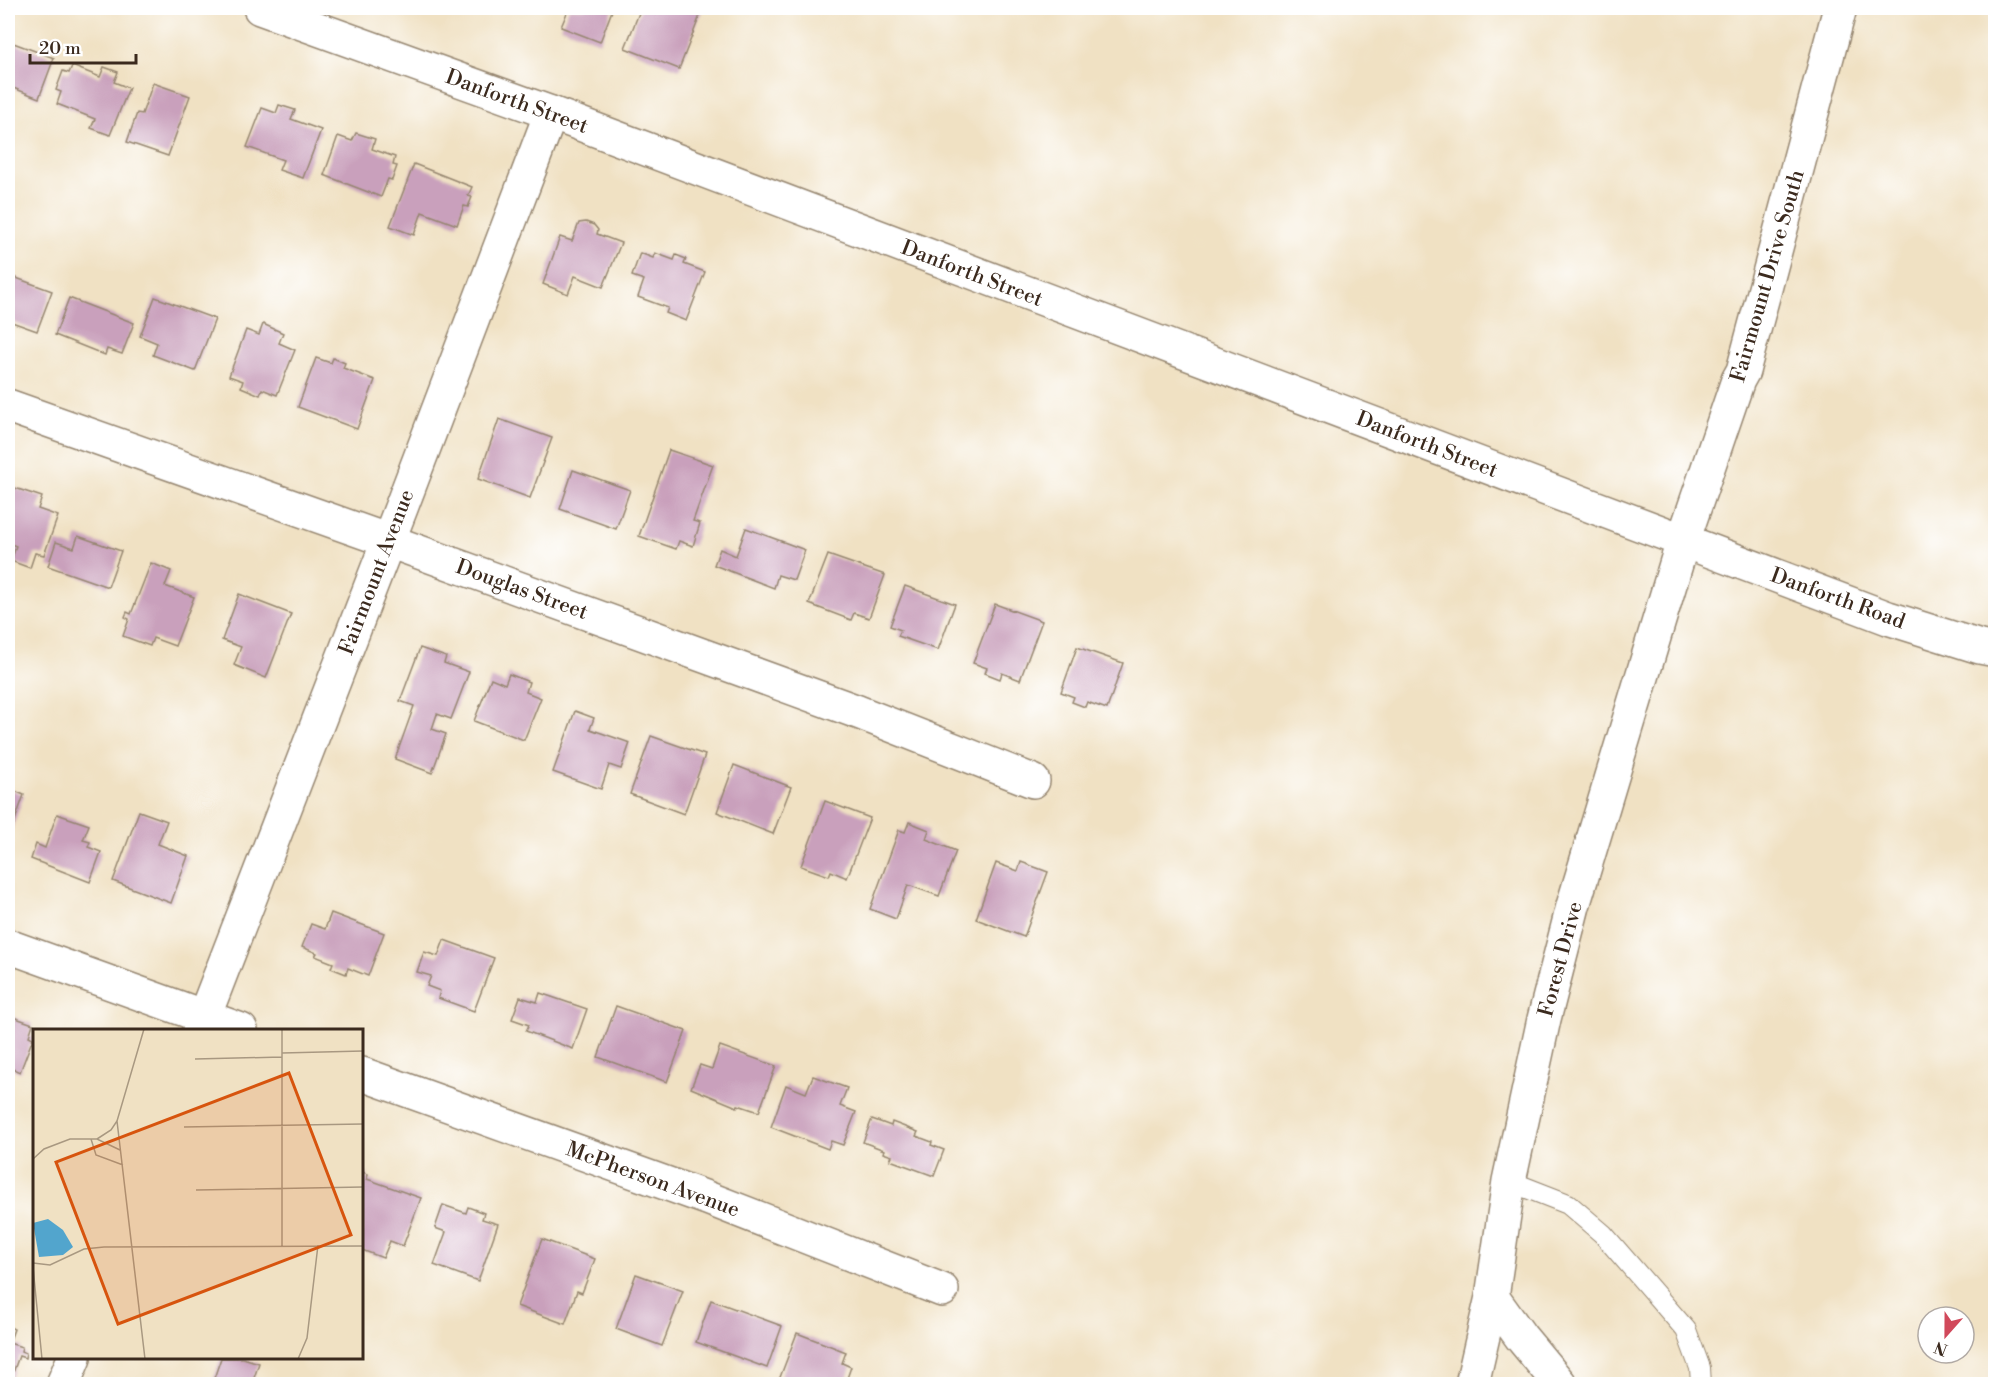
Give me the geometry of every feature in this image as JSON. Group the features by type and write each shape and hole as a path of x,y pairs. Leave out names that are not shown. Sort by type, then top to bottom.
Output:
{"street":[{"name":"Fairmount Drive South","path":"1683,542 1743,371 1840,8"},
{"name":"Danforth Street","path":"278,11 1683,542"},
{"name":"Fairmount Avenue","path":"201,1024 389,541 550,113"},
{"name":"Douglas Street","path":"8,406 389,541 858,712 1033,781"},
{"name":"Danforth Road","path":"1683,542 1888,618 1995,650"},
{"name":"Forest Drive","path":"1472,1384 1492,1297 1509,1180 1544,1019 1573,906 1683,542"},
{"path":"8,946 201,1024 235,1029"},
{"name":"McPherson Avenue","path":"363,1074 707,1198 942,1290"},
{"path":"1492,1297 1560,1384"},
{"path":"63,1384 74,1359"}],"lane":[{"path":"1509,1180 1568,1204 1603,1234 1686,1330 1700,1368 1701,1384"}],"building":[{"path":"569,8 613,8 600,42 561,27"},
{"path":"641,8 703,8 679,69 625,48"},
{"path":"8,41 54,58 39,98 8,86"},
{"path":"72,66 100,77 104,67 118,72 114,82 129,88 110,135 91,128 95,119 57,104 61,92 56,90 63,71 69,73"},
{"path":"153,83 190,96 168,156 127,142 137,113 142,114"},
{"path":"279,105 295,110 291,119 321,130 303,178 279,170 283,160 247,147 262,108 276,113"},
{"path":"356,133 375,139 372,149 395,157 393,165 397,166 392,180 388,179 381,197 324,175 338,136 352,141"},
{"path":"414,164 472,187 468,196 472,197 468,207 464,206 457,225 422,212 414,235 390,226"},
{"path":"586,222 594,225 598,230 597,234 621,243 603,287 575,276 568,294 543,284 560,237 572,241 579,223"},
{"path":"640,253 653,258 655,253 674,260 676,255 686,259 684,264 705,272 686,321 666,313 668,308 638,297 644,280 632,276"},
{"path":"8,275 52,291 37,331 9,321 8,325"},
{"path":"155,297 215,319 195,371 153,355 157,343 140,336"},
{"path":"69,298 134,323 122,354 107,349 105,355 55,335"},
{"path":"263,324 283,333 279,343 295,350 277,395 262,389 260,395 241,387 243,381 229,376 246,330 259,335"},
{"path":"316,358 331,363 333,358 345,363 343,368 375,380 357,429 298,407"},
{"path":"499,419 552,438 530,498 478,479"},
{"path":"669,450 713,465 693,521 700,523 693,546 679,541 676,549 639,536"},
{"path":"573,470 630,490 616,529 560,509"},
{"path":"9,486 42,497 38,509 58,516 44,555 35,553 30,568 11,561 16,546 8,543"},
{"path":"746,528 805,550 794,580 778,575 774,588 714,565 720,549 736,556"},
{"path":"78,536 121,551 108,587 48,566 56,542 74,548"},
{"path":"828,555 885,575 869,618 854,613 851,620 809,604"},
{"path":"151,563 171,571 165,586 194,597 175,646 153,638 150,646 123,636 129,619 125,617 127,612 131,614"},
{"path":"905,586 955,604 938,650 898,636 901,630 890,626"},
{"path":"239,594 291,614 266,678 234,665 241,647 222,640"},
{"path":"995,604 1042,621 1020,680 1002,673 1000,679 985,673 987,668 973,663"},
{"path":"1077,647 1123,663 1107,709 1087,702 1085,707 1072,702 1074,697 1061,692"},
{"path":"420,648 446,657 444,663 469,672 451,719 437,714 432,729 446,734 432,773 395,759 414,706 400,701"},
{"path":"509,674 529,682 526,692 541,698 524,740 474,721 491,678 505,684"},
{"path":"575,711 594,718 590,729 630,743 621,769 609,765 601,789 553,772"},
{"path":"651,736 705,755 684,814 630,794"},
{"path":"734,765 791,787 773,834 717,812"},
{"path":"8,788 24,795 8,840"},
{"path":"825,801 870,818 847,878 831,871 829,876 801,866"},
{"path":"139,811 167,821 158,844 188,856 171,903 113,881"},
{"path":"57,814 89,825 83,840 90,842 88,847 101,852 90,882 31,859 36,844 45,848"},
{"path":"909,822 929,830 926,839 956,851 939,896 908,885 896,919 870,909 899,830 905,832"},
{"path":"1021,862 1048,872 1024,937 976,919 996,863 1018,871"},
{"path":"331,913 384,933 368,976 348,968 346,974 331,968 333,963 315,956 317,953 302,947 311,924 325,929"},
{"path":"444,940 494,958 474,1011 438,998 440,991 427,986 431,976 417,972 424,952 438,956"},
{"path":"540,993 587,1009 573,1049 526,1031 529,1025 512,1019 520,997 537,1002"},
{"path":"616,1006 686,1031 667,1082 598,1057"},
{"path":"10,1016 33,1024 29,1036 33,1038 20,1072 8,1067"},
{"path":"720,1046 776,1066 759,1112 738,1105 737,1107 691,1088 700,1065 712,1069"},
{"path":"813,1076 847,1088 840,1106 856,1112 843,1145 831,1141 828,1149 771,1127 786,1085 806,1093"},
{"path":"872,1119 891,1126 892,1122 918,1132 916,1136 944,1150 934,1176 890,1160 892,1156 883,1153 884,1150 863,1142"},
{"path":"363,1172 368,1174 367,1179 421,1198 403,1246 390,1241 383,1258 363,1250"},
{"path":"443,1205 466,1213 468,1207 484,1213 482,1219 498,1224 478,1281 434,1265 446,1232 435,1228"},
{"path":"542,1239 595,1259 582,1293 577,1291 565,1324 517,1306"},
{"path":"636,1274 683,1291 662,1346 616,1329"},
{"path":"711,1300 782,1326 767,1368 696,1342"},
{"path":"8,1326 14,1329 9,1343 22,1347 21,1351 26,1353 25,1358 19,1356 9,1384 8,1384"},
{"path":"797,1333 846,1352 842,1363 851,1367 845,1384 791,1384 779,1380"},
{"path":"221,1359 246,1359 259,1363 252,1384 212,1384"}]}
